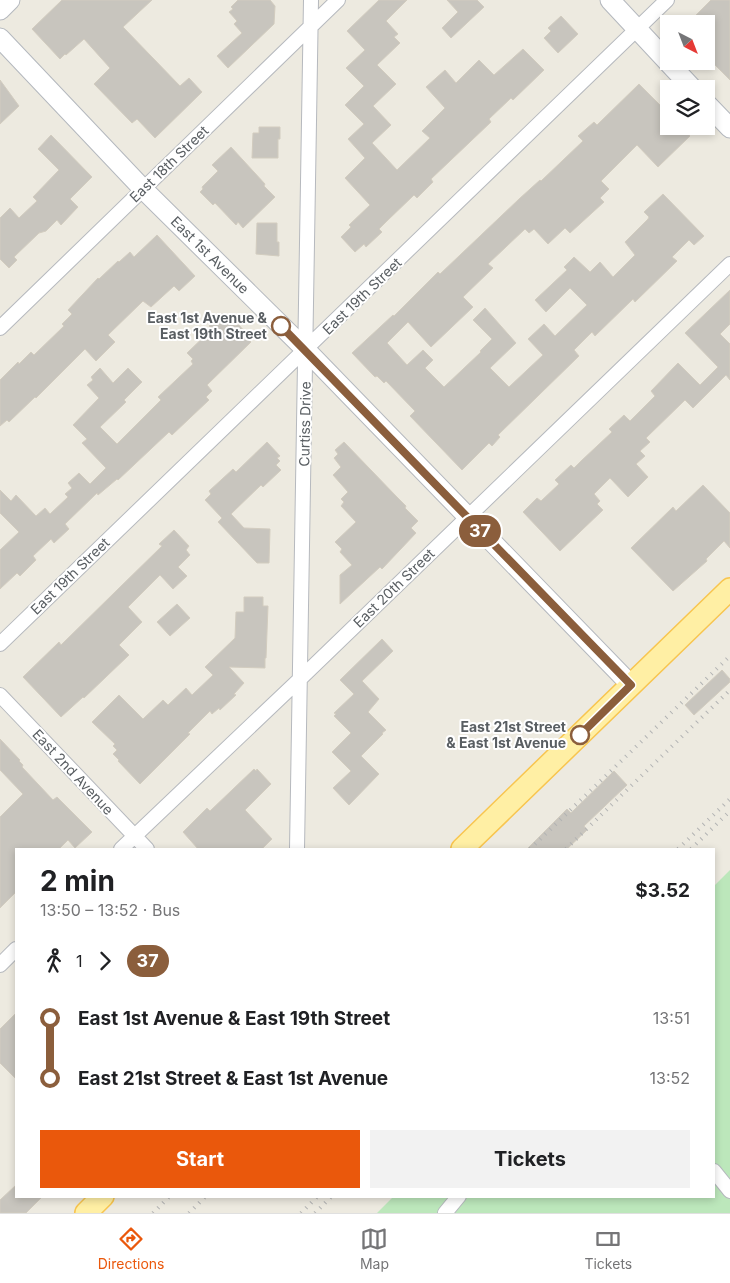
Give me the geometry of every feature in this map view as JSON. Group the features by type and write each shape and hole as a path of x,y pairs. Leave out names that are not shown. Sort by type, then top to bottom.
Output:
{"main road":[{"path":"463,848 730,589"},
{"path":"86,1213 101,1198"}],"street":[{"path":"0,10 10,0"},
{"name":"Curtiss Drive","path":"297,848 311,0"},
{"name":"East 18th Street","path":"0,328 338,0"},
{"path":"610,0 684,80"},
{"name":"East 19th Street","path":"0,644 667,0"},
{"name":"East 1st Avenue","path":"0,38 143,189 306,350 631,685"},
{"path":"715,112 730,128"},
{"name":"East 20th Street","path":"122,848 730,264"},
{"name":"East 2nd Avenue","path":"0,695 146,848"},
{"path":"0,965 15,950"},
{"path":"715,1172 730,1191"},
{"path":"444,1213 457,1198"}],"green space":[{"path":"730,870 730,1213 377,1213 392,1198 715,1198 715,885"}],"building":[{"path":"62,0 152,0 123,27 180,86 189,78 202,92 155,138 137,119 132,123 94,84 110,68 84,39 60,59 32,29"},
{"path":"238,0 270,0 275,6 274,24 228,68 217,56 242,33 234,24 237,21 229,12"},
{"path":"379,0 407,0 386,21 398,34 394,37 400,43 377,65 396,84 373,106 391,125 372,143 397,170 430,138 422,131 445,108 426,87 445,70 456,83 479,60 494,75 523,49 544,70 513,100 511,98 489,119 491,122 431,179 433,182 417,198 414,195 379,229 382,232 366,247 364,244 355,252 341,237 351,227 349,225 370,205 345,178 365,158 348,139 364,124 345,105 364,86 346,68 365,50 347,31"},
{"path":"447,0 477,0 484,7 451,38 442,28 458,12"},
{"path":"711,0 730,0 730,80 715,65 715,15 696,15"},
{"path":"561,16 578,34 558,53 544,38 551,31 548,28"},
{"path":"0,80 19,106 0,124"},
{"path":"639,84 660,105 660,135 690,136 658,167 637,145 601,181 609,189 600,198 604,202 570,233 565,228 548,244 534,229 529,233 525,229 488,264 493,268 463,297 473,307 431,347 408,322 387,343 407,365 423,350 433,360 425,368 444,387 492,339 473,320 485,308 516,343 490,368 509,387 543,355 528,339 544,324 555,336 587,305 570,288 546,312 535,300 567,270 564,267 574,257 590,272 600,262 613,277 635,255 625,242 648,219 649,217 644,212 663,194 704,236 694,245 689,240 672,257 677,261 635,302 633,299 595,336 592,332 574,350 579,356 498,435 500,437 492,446 489,443 462,470 410,416 415,411 386,381 384,383 377,376 375,377 352,353 394,316 438,272 440,274 583,141 578,136 594,122 597,125"},
{"path":"259,127 280,127 278,158 252,158 253,133 259,133"},
{"path":"51,135 92,177 70,199 78,207 61,225 57,220 46,231 39,233 14,257 17,260 9,268 0,259 0,218 10,208 19,218 37,201 33,197 59,170 38,149"},
{"path":"231,147 275,197 243,228 238,222 236,225 215,203 213,205 200,192 203,189 202,187 218,171 212,165"},
{"path":"257,223 277,223 279,256 256,254"},
{"path":"157,235 195,276 179,291 174,286 151,307 143,301 108,335 115,342 96,361 85,349 36,398 9,422 7,420 0,426 0,380 31,352 34,355 64,326 62,324 72,314 68,310 98,278 130,252 134,257"},
{"path":"730,290 730,324 720,334 730,344 730,380 726,375 693,408 685,400 646,438 650,442 640,451 645,456 636,464 648,477 628,497 610,478 594,494 600,501 597,504 603,510 560,551 523,512 537,498 541,501 559,484 555,480 571,465 574,468 612,432 609,429 624,415 630,421 655,396 651,391 678,363 700,385 718,367 685,333"},
{"path":"222,313 235,326 238,324 246,333 244,335 251,342 207,385 212,391 206,397 209,400 172,435 169,432 118,480 98,495 97,493 65,524 69,529 54,543 51,539 33,556 36,560 20,576 17,573 0,589 0,550 19,532 0,513 0,490 11,501 16,495 36,516 45,508 50,514 68,497 65,494 72,488 68,483 79,473 90,484 106,468 82,443 87,439 73,425 99,398 87,385 93,380 91,377 100,368 113,383 128,368 142,382 124,400 126,402 100,427 117,444 161,400 158,397 193,364 191,361 193,359 187,353 212,329 209,326"},
{"path":"267,442 280,456 277,458 280,461 276,465 281,470 263,487 261,485 231,514 244,528 270,529 269,563 257,563 218,522 222,518 205,500 211,494 209,491 233,469 236,472"},
{"path":"344,442 418,521 411,528 416,533 382,569 380,567 340,604 340,575 352,565 340,552 342,549 335,542 356,522 341,506 344,502 341,499 348,492 333,475 341,467 334,458 338,454 335,450"},
{"path":"703,485 730,513 730,548 724,541 706,559 707,561 673,591 631,548 673,507 676,511"},
{"path":"174,530 189,546 186,550 190,555 178,567 187,576 173,589 160,575 128,607 142,622 119,645 129,655 61,717 23,677 59,642 61,645 162,546 159,544"},
{"path":"244,597 263,597 263,606 268,606 265,668 229,667 244,683 234,694 236,695 220,710 219,708 212,714 210,711 140,784 113,754 117,750 113,746 115,744 92,722 119,695 143,719 163,700 168,705 186,688 192,695 213,675 205,667 235,638 236,612 244,612"},
{"path":"177,604 190,618 170,636 157,622"},
{"path":"382,639 393,651 362,681 379,699 368,712 386,730 361,756 379,774 349,805 333,788 351,771 332,752 351,733 334,716 336,714 334,713 354,694 340,680"},
{"path":"722,670 730,679 730,682 694,715 685,705"},
{"path":"0,739 20,760 23,765 22,767 53,800 57,797 92,832 75,848 68,840 60,848 15,848 15,893 0,908 0,817 23,794 0,770"},
{"path":"254,769 256,771 257,769 271,784 245,810 272,839 263,848 197,848 183,832 207,808 210,811"},
{"path":"614,771 627,785 584,826 587,830 568,848 528,848 567,809 571,813"},
{"path":"15,1014 15,1078 0,1063 0,1029"},
{"path":"15,1186 15,1198 41,1198 26,1213 0,1213 0,1200"}],"railway":[{"path":"531,848 730,656"},
{"path":"567,848 730,690"},
{"path":"679,848 730,799"},
{"path":"692,848 730,811"},
{"path":"153,1213 168,1198"},
{"path":"189,1213 204,1198"},
{"path":"301,1213 316,1198"},
{"path":"315,1213 330,1198"}],"bus line":[{"name":"37","path":"281,326 631,685 580,735"}],"place":[{"name":"East 1st Avenue & East 19th Street","path":"281,326"},
{"name":"East 21st Street & East 1st Avenue","path":"580,735"}]}
